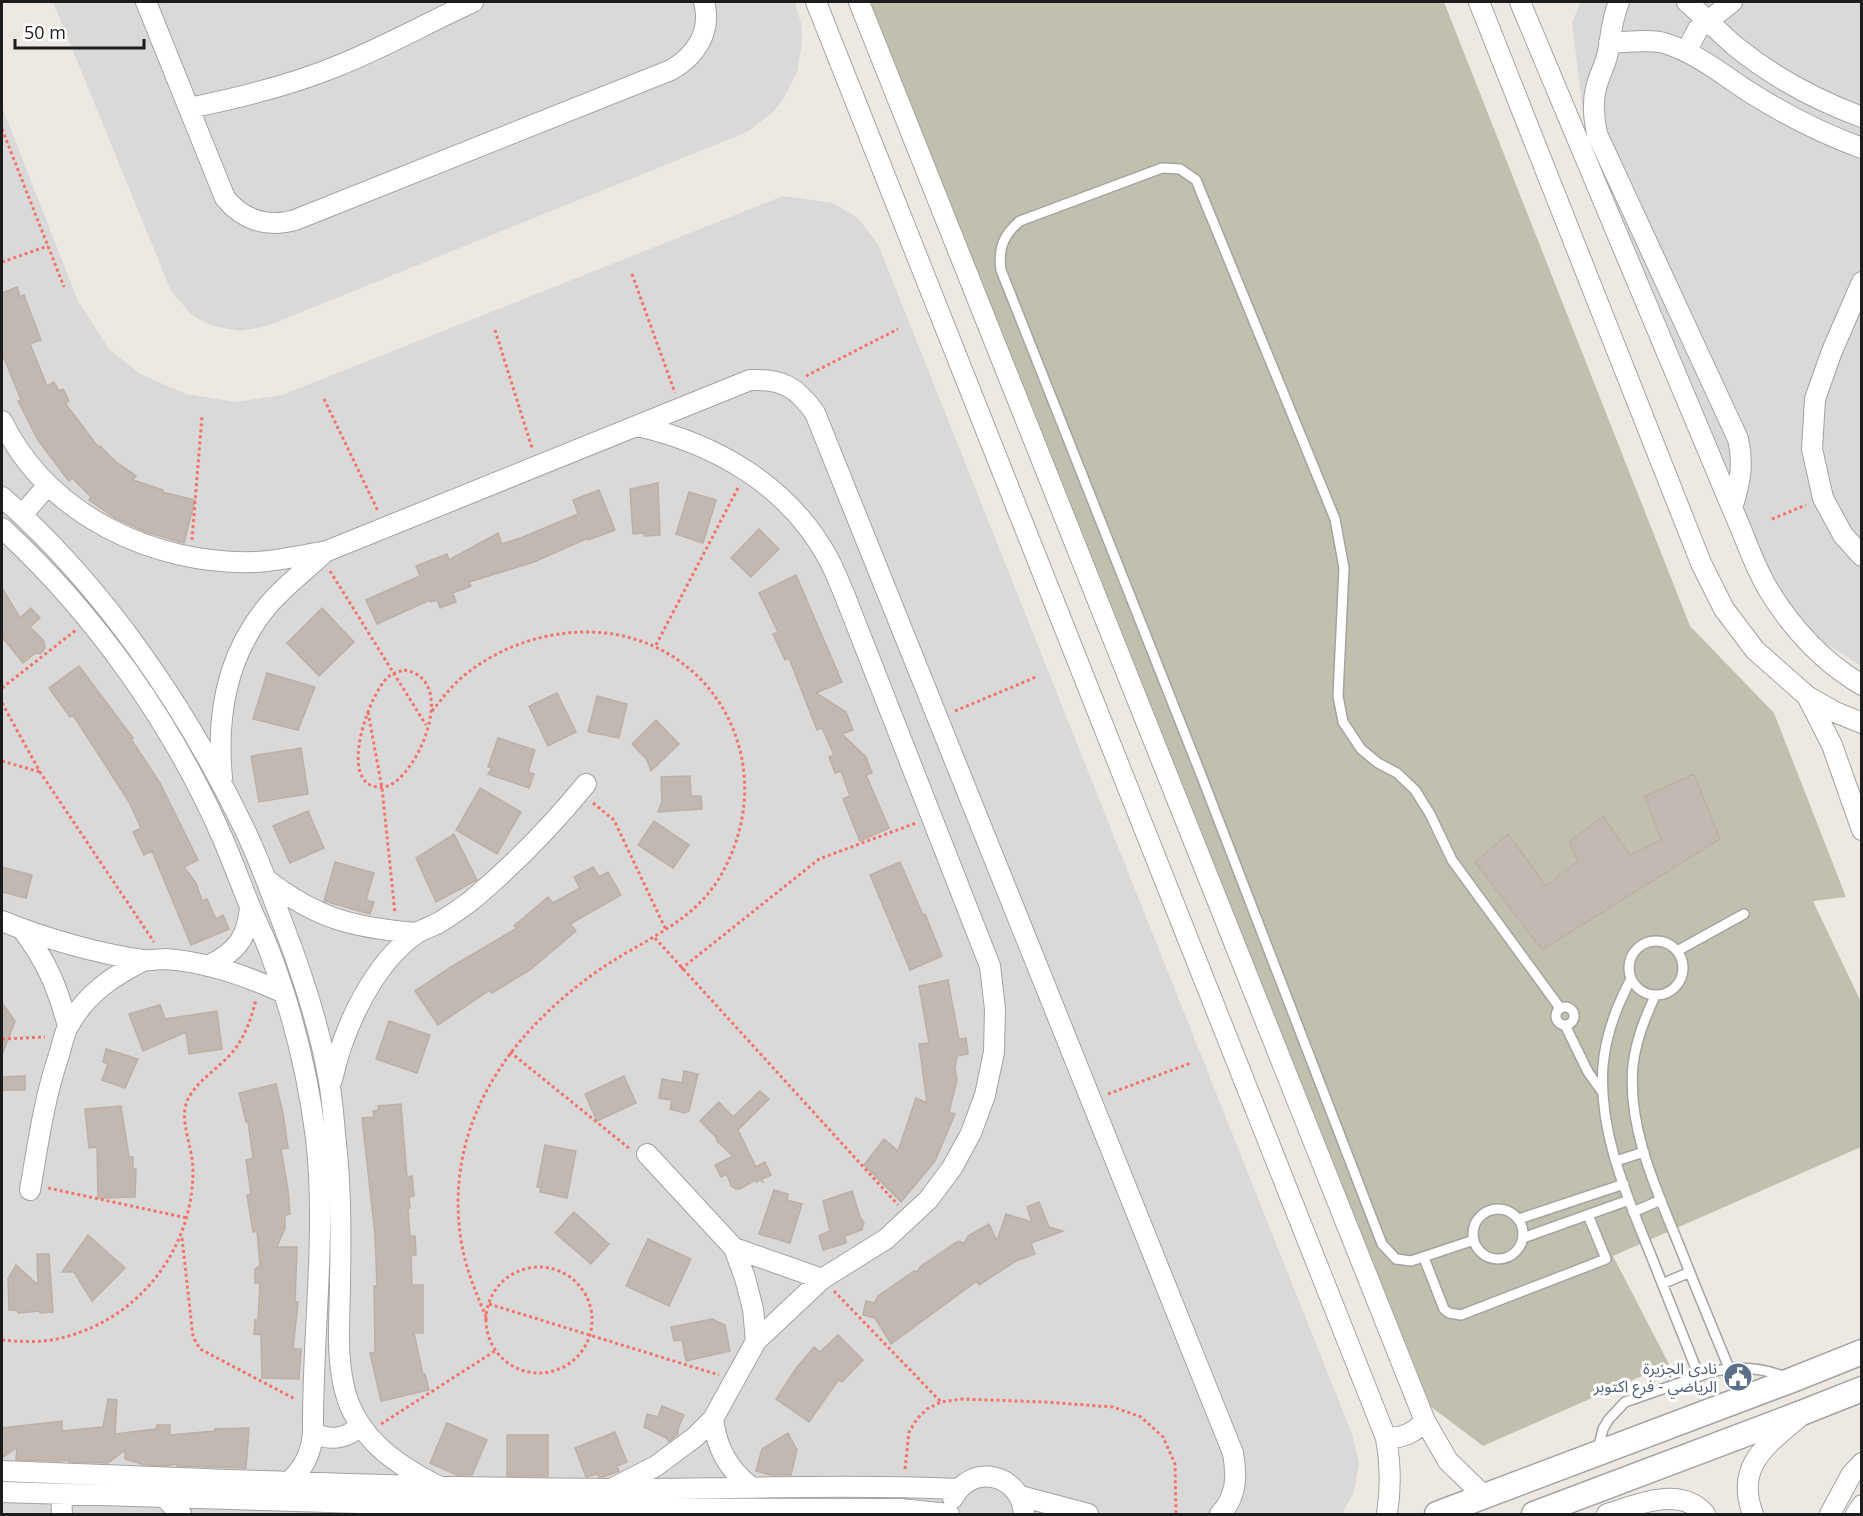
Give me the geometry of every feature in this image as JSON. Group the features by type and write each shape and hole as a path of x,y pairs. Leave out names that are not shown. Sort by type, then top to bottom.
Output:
{"street":[{"path":"146,2 225,198 232,207 252,220 273,224 284,223 671,70 690,57 702,37 706,15 704,2"},
{"path":"189,108 263,92 335,67 473,2"},
{"path":"816,2 1386,1438 1391,1470 1387,1515"},
{"path":"859,2 1425,1421 1448,1461 1488,1505"},
{"path":"1479,2 1701,563 1724,609 1755,650 1807,696 1835,712 1862,723"},
{"path":"1520,2 1767,587 1792,624 1823,657 1862,684"},
{"path":"1619,2 1612,20 1609,43 1593,103 1597,134 1738,439 1742,455 1742,471 1732,508"},
{"path":"1687,2 1736,46 1774,74 1815,98 1862,117"},
{"path":"1686,52 1698,29 1732,2"},
{"path":"1609,43 1662,42 1718,70 1781,112 1862,148"},
{"path":"1718,70 1730,60 1736,46"},
{"path":"1862,282 1832,351 1815,399 1812,449 1823,498 1843,535 1862,556"},
{"path":"2,421 23,456 48,485 72,507 100,524 139,543 191,557 256,562 324,553 750,380 769,379 788,385 804,397 815,413 1233,1453 1236,1472 1234,1491 1226,1509 1220,1515"},
{"path":"611,1489 636,1478 695,1437 713,1419 756,1341 822,1279 886,1239 928,1200 952,1168 971,1133 985,1095 994,1052 995,1009 990,966 843,591 827,557 808,529 786,504 747,471 703,446 671,434 638,426"},
{"path":"22,515 48,485"},
{"path":"2,497 73,567 119,623 160,682 244,826 292,947 314,1016 330,1087 337,1151 340,1215 340,1374 348,1401 363,1429 381,1451 408,1471 438,1486"},
{"path":"2,528 89,620 138,687 171,739 223,839 269,950 284,993 308,1087 316,1139 320,1191 313,1433 308,1459 288,1492 253,1515"},
{"path":"222,785 219,746 222,707 232,669 248,634 271,603 324,553"},
{"path":"1807,696 1845,776 1862,830"},
{"path":"330,1087 347,1029 360,1002 376,977 395,954 417,933 468,903 511,867 551,827 582,790"},
{"path":"223,839 244,826"},
{"path":"266,879 288,896 336,920 362,927 417,933"},
{"path":"208,966 225,957 239,944 248,926 250,908"},
{"path":"2,921 22,929 109,953 145,960 165,959 208,966 260,982 284,993"},
{"path":"22,929 39,952 52,976 67,1031"},
{"path":"31,1187 38,1134 51,1079 67,1031 81,1007 99,987 145,960"},
{"path":"308,1087 330,1087"},
{"path":"650,1158 734,1248 746,1278 753,1309 756,1341"},
{"path":"734,1248 822,1279"},
{"path":"1437,1515 1488,1505 1598,1453 1862,1352"},
{"path":"1534,1515 1862,1389"},
{"path":"1753,1515 1749,1503 1748,1480 1757,1455 1804,1412"},
{"path":"713,1419 717,1443 727,1464 752,1488"},
{"path":"1386,1438 1404,1436 1425,1421"},
{"path":"313,1433 321,1437 338,1438 363,1429"},
{"path":"1830,1515 1851,1475 1862,1463"},
{"path":"2,1471 524,1508 900,1509 949,1514 950,1505 958,1489 973,1479 991,1477 1008,1483 1022,1505 1088,1515"},
{"path":"2,1492 164,1497 438,1486 611,1489 903,1487 958,1489"},
{"path":"523,1487 524,1508"},
{"path":"61,1493 62,1515"},
{"path":"164,1497 181,1515"},
{"path":"1607,1515 1654,1500 1675,1499 1691,1503 1705,1515"},
{"path":"1856,1515 1862,1505"}],"lane":[{"path":"1474,1240 1411,1261 1396,1258 1382,1245 1200,772 1001,270 999,256 1002,243 1009,230 1020,221 1162,168 1180,169 1196,180 1335,519 1344,568 1338,696 1343,722 1361,749 1378,763 1397,773 1415,790 1430,814 1452,860 1560,1008 1556,1016 1557,1020 1565,1025 1588,1072 1604,1094"},
{"path":"1677,951 1744,914"},
{"path":"1663,942 1677,951 1683,965 1681,981 1670,992 1655,996 1641,990 1631,979 1629,970 1634,954 1646,943 1663,942"},
{"path":"1631,979 1611,1025 1603,1066 1607,1123 1616,1161 1633,1212 1699,1376"},
{"path":"1655,996 1639,1034 1633,1067 1636,1118 1644,1152 1661,1200 1729,1368"},
{"path":"1616,1161 1644,1152"},
{"path":"1519,1219 1624,1184"},
{"path":"1523,1239 1629,1200"},
{"path":"1633,1212 1661,1200"},
{"path":"1490,1210 1506,1210 1519,1219 1523,1239 1515,1252 1500,1259 1485,1255 1479,1250 1474,1240 1474,1227 1477,1220 1490,1210"},
{"path":"1424,1258 1444,1309 1449,1313 1461,1315 1606,1259 1588,1215"},
{"path":"1662,1284 1690,1272"},
{"path":"1598,1453 1603,1429 1625,1402 1729,1368 1761,1369 1792,1380"}],"path":[{"path":"2,129 64,287"},
{"path":"2,262 48,246"},
{"path":"632,273 681,408"},
{"path":"788,385 898,329"},
{"path":"495,330 537,466"},
{"path":"324,399 386,527"},
{"path":"191,557 202,416"},
{"path":"655,646 747,471"},
{"path":"1772,519 1823,498"},
{"path":"324,553 427,727"},
{"path":"2,688 89,620"},
{"path":"432,711 429,685 422,677 404,670 393,673 383,683 368,710 360,743 358,771 363,780 371,786 382,788 392,784 420,749 432,711 460,679 494,655 532,639 574,631 615,634 655,646 684,664 709,688 728,717 740,750 745,784 743,819 733,852 716,883 694,909 655,938 622,955 591,976 562,999 510,1052 488,1086 471,1122 461,1161 458,1201 461,1241 470,1280 486,1317"},
{"path":"937,718 1036,677"},
{"path":"2,703 39,772 165,959"},
{"path":"368,710 382,788 396,932"},
{"path":"2,761 39,772"},
{"path":"582,790 591,801 614,820 666,930"},
{"path":"681,969 819,859 931,817"},
{"path":"655,938 909,1218"},
{"path":"2,1340 32,1342 64,1338 94,1327 122,1311 147,1290 160,1273 181,1235 192,1193 193,1167 184,1118 188,1099 206,1077 230,1054 249,1027 260,982"},
{"path":"2,1039 67,1031"},
{"path":"510,1052 631,1150 650,1158"},
{"path":"1091,1101 1191,1063"},
{"path":"31,1187 187,1218"},
{"path":"181,1235 193,1337 200,1349 313,1408"},
{"path":"531,1268 555,1270 575,1282 582,1290 591,1312 589,1336 578,1356 558,1370 536,1373 513,1367 495,1351 487,1329 486,1317 489,1304 494,1293 510,1276 531,1268"},
{"path":"822,1279 941,1402"},
{"path":"489,1304 735,1380"},
{"path":"363,1429 495,1351"},
{"path":"903,1487 909,1431 922,1414 941,1402 962,1399 1045,1401 1113,1407 1141,1417 1163,1437 1175,1464 1176,1515"}],"shaded area":[{"path":"53,2 795,2 802,27 802,43 797,73 782,101 772,113 747,132 267,326 240,331 213,326 200,320 189,312 171,291"},
{"path":"862,2 1444,2 1690,626 1774,713 1846,897 1813,901 1861,1002 1861,1147 1613,1256 1669,1364 1483,1446 1414,1394"},
{"path":"1581,2 1861,2 1861,666 1820,640 1780,597 1753,546 1735,486 1585,129 1572,22"},
{"path":"2,107 78,301 109,349 140,374 186,394 236,402 282,395 783,196 833,203 858,218 878,244 1352,1434 1359,1463 1354,1492 1342,1514 2,1514"}],"building":[{"path":"17,287 20,297 24,295 41,340 30,344 47,386 54,382 59,391 63,389 69,401 65,403 99,448 100,446 115,461 136,476 133,480 163,490 162,492 195,500 184,543 146,532 115,518 89,500 91,497 72,478 69,481 38,440 18,401 21,400 2,353 2,293"},
{"path":"658,483 660,535 633,534 630,489"},
{"path":"599,490 615,530 588,540 588,538 534,562 469,582 471,586 453,593 456,602 440,608 437,600 431,602 430,600 377,624 366,600 420,576 416,566 447,554 449,560 498,533 502,544 523,537 578,514 573,500"},
{"path":"689,492 716,500 703,543 676,534"},
{"path":"759,529 779,549 751,577 731,558"},
{"path":"796,575 842,682 816,693 846,712 853,730 842,734 866,757 872,773 866,775 889,828 860,841 843,799 850,796 841,771 835,773 829,757 834,755 822,728 817,730 789,658 785,660 773,634 778,632 759,593"},
{"path":"2,588 20,618 31,608 40,618 30,627 44,641 45,648 41,653 34,654 23,663 2,637"},
{"path":"322,608 354,642 319,676 287,643"},
{"path":"79,666 133,738 131,739 160,783 198,860 184,867 196,883 202,901 207,899 216,919 223,915 229,929 191,945 152,851 144,855 133,832 141,828 129,802 73,715 70,717 49,688"},
{"path":"267,673 315,687 298,730 253,719"},
{"path":"557,693 576,732 548,746 529,706"},
{"path":"597,696 627,704 619,738 588,732"},
{"path":"656,720 679,744 651,771 647,760 632,744"},
{"path":"498,738 535,750 528,772 534,774 529,788 488,774 492,768 488,767"},
{"path":"301,748 308,794 259,802 251,756"},
{"path":"1694,774 1720,839 1542,950 1475,862 1508,834 1546,886 1578,861 1569,842 1603,816 1630,855 1661,840 1645,796"},
{"path":"690,776 691,796 701,796 702,809 658,812 662,802 661,777"},
{"path":"480,788 521,812 497,854 456,830"},
{"path":"308,811 324,848 290,863 273,826"},
{"path":"654,821 689,845 673,868 638,845"},
{"path":"454,834 477,880 436,902 416,858"},
{"path":"335,862 374,873 366,900 374,902 370,914 324,901"},
{"path":"900,862 942,956 910,970 870,875"},
{"path":"2,867 32,875 26,898 2,892"},
{"path":"593,867 599,877 608,872 621,895 570,924 576,931 530,970 492,993 490,990 438,1025 415,991 517,928 514,926 548,897 553,903 580,888 574,877"},
{"path":"948,980 959,1039 966,1038 968,1054 957,1056 955,1068 957,1080 949,1112 955,1114 935,1161 901,1202 864,1165 884,1139 898,1151 916,1098 927,1103 919,1044 929,1043 919,986"},
{"path":"2,1003 15,1021 2,1055"},
{"path":"160,1005 165,1019 217,1011 222,1049 189,1054 186,1032 143,1051 129,1014"},
{"path":"389,1021 430,1035 417,1073 376,1059"},
{"path":"106,1049 138,1059 125,1088 102,1080 108,1064 103,1062"},
{"path":"684,1071 698,1074 689,1111 684,1113 670,1109 672,1100 659,1098 662,1079 682,1083"},
{"path":"25,1076 25,1090 2,1090 2,1077"},
{"path":"624,1076 636,1103 597,1121 585,1094"},
{"path":"276,1084 288,1148 281,1149 290,1214 285,1215 285,1228 277,1247 297,1247 295,1302 298,1302 293,1349 301,1349 299,1379 262,1378 261,1335 254,1334 255,1320 258,1320 260,1283 255,1283 255,1269 260,1266 257,1231 253,1232 247,1195 251,1194 246,1160 253,1158 248,1122 246,1122 239,1093"},
{"path":"760,1091 769,1099 738,1130 756,1167 765,1162 771,1175 762,1179 763,1182 755,1180 736,1189 731,1186 727,1174 721,1177 715,1165 733,1156 700,1121 719,1102 733,1117"},
{"path":"401,1104 407,1177 412,1176 414,1196 409,1197 410,1208 408,1208 410,1236 415,1236 416,1255 411,1256 412,1285 423,1285 423,1333 414,1333 423,1375 425,1374 429,1390 381,1401 370,1353 375,1352 374,1286 377,1286 375,1235 362,1118 374,1117 373,1111 379,1110 378,1106"},
{"path":"121,1106 129,1157 133,1157 133,1169 136,1169 135,1197 98,1198 97,1147 89,1148 85,1109"},
{"path":"545,1145 576,1151 567,1198 540,1192 541,1187 537,1187"},
{"path":"774,1190 788,1194 787,1200 802,1204 790,1243 759,1234"},
{"path":"852,1191 864,1223 862,1230 845,1236 846,1243 823,1250 819,1236 830,1231 823,1201"},
{"path":"1039,1202 1049,1227 1063,1231 1031,1243 1035,1254 1016,1261 979,1285 977,1281 891,1344 875,1318 863,1315 866,1301 874,1303 878,1296 914,1271 917,1272 921,1266 958,1241 964,1243 968,1236 989,1224 997,1241 1006,1214 1032,1222 1027,1207"},
{"path":"574,1212 609,1244 591,1264 555,1233"},
{"path":"88,1235 125,1268 92,1301 74,1272 62,1272"},
{"path":"648,1239 691,1259 669,1306 626,1286"},
{"path":"37,1254 49,1254 53,1312 18,1313 17,1310 9,1310 8,1279 16,1265 38,1285"},
{"path":"712,1319 725,1325 730,1351 686,1361 682,1340 674,1341 671,1327"},
{"path":"838,1335 863,1360 842,1382 839,1379 809,1422 776,1399 797,1367 814,1347 820,1352"},
{"path":"108,1399 117,1400 115,1434 156,1429 157,1425 170,1425 170,1435 215,1431 215,1429 249,1428 246,1468 177,1466 177,1464 145,1465 125,1459 125,1450 108,1463 16,1460 17,1447 2,1458 2,1428 62,1421 62,1431 103,1427"},
{"path":"662,1406 684,1415 678,1434 669,1442 666,1438 644,1427 647,1414 658,1417"},
{"path":"447,1423 487,1440 472,1475 457,1475 430,1463"},
{"path":"615,1432 627,1462 617,1466 619,1471 603,1477 599,1477 598,1474 586,1477 575,1448"},
{"path":"788,1433 797,1450 791,1475 771,1475 756,1471 762,1449"},
{"path":"507,1435 548,1435 548,1476 507,1476"}],"place":[{"name":"نادي الجزيرة الرياضي - فرع اكتوبر","path":"1738,1377"}]}
